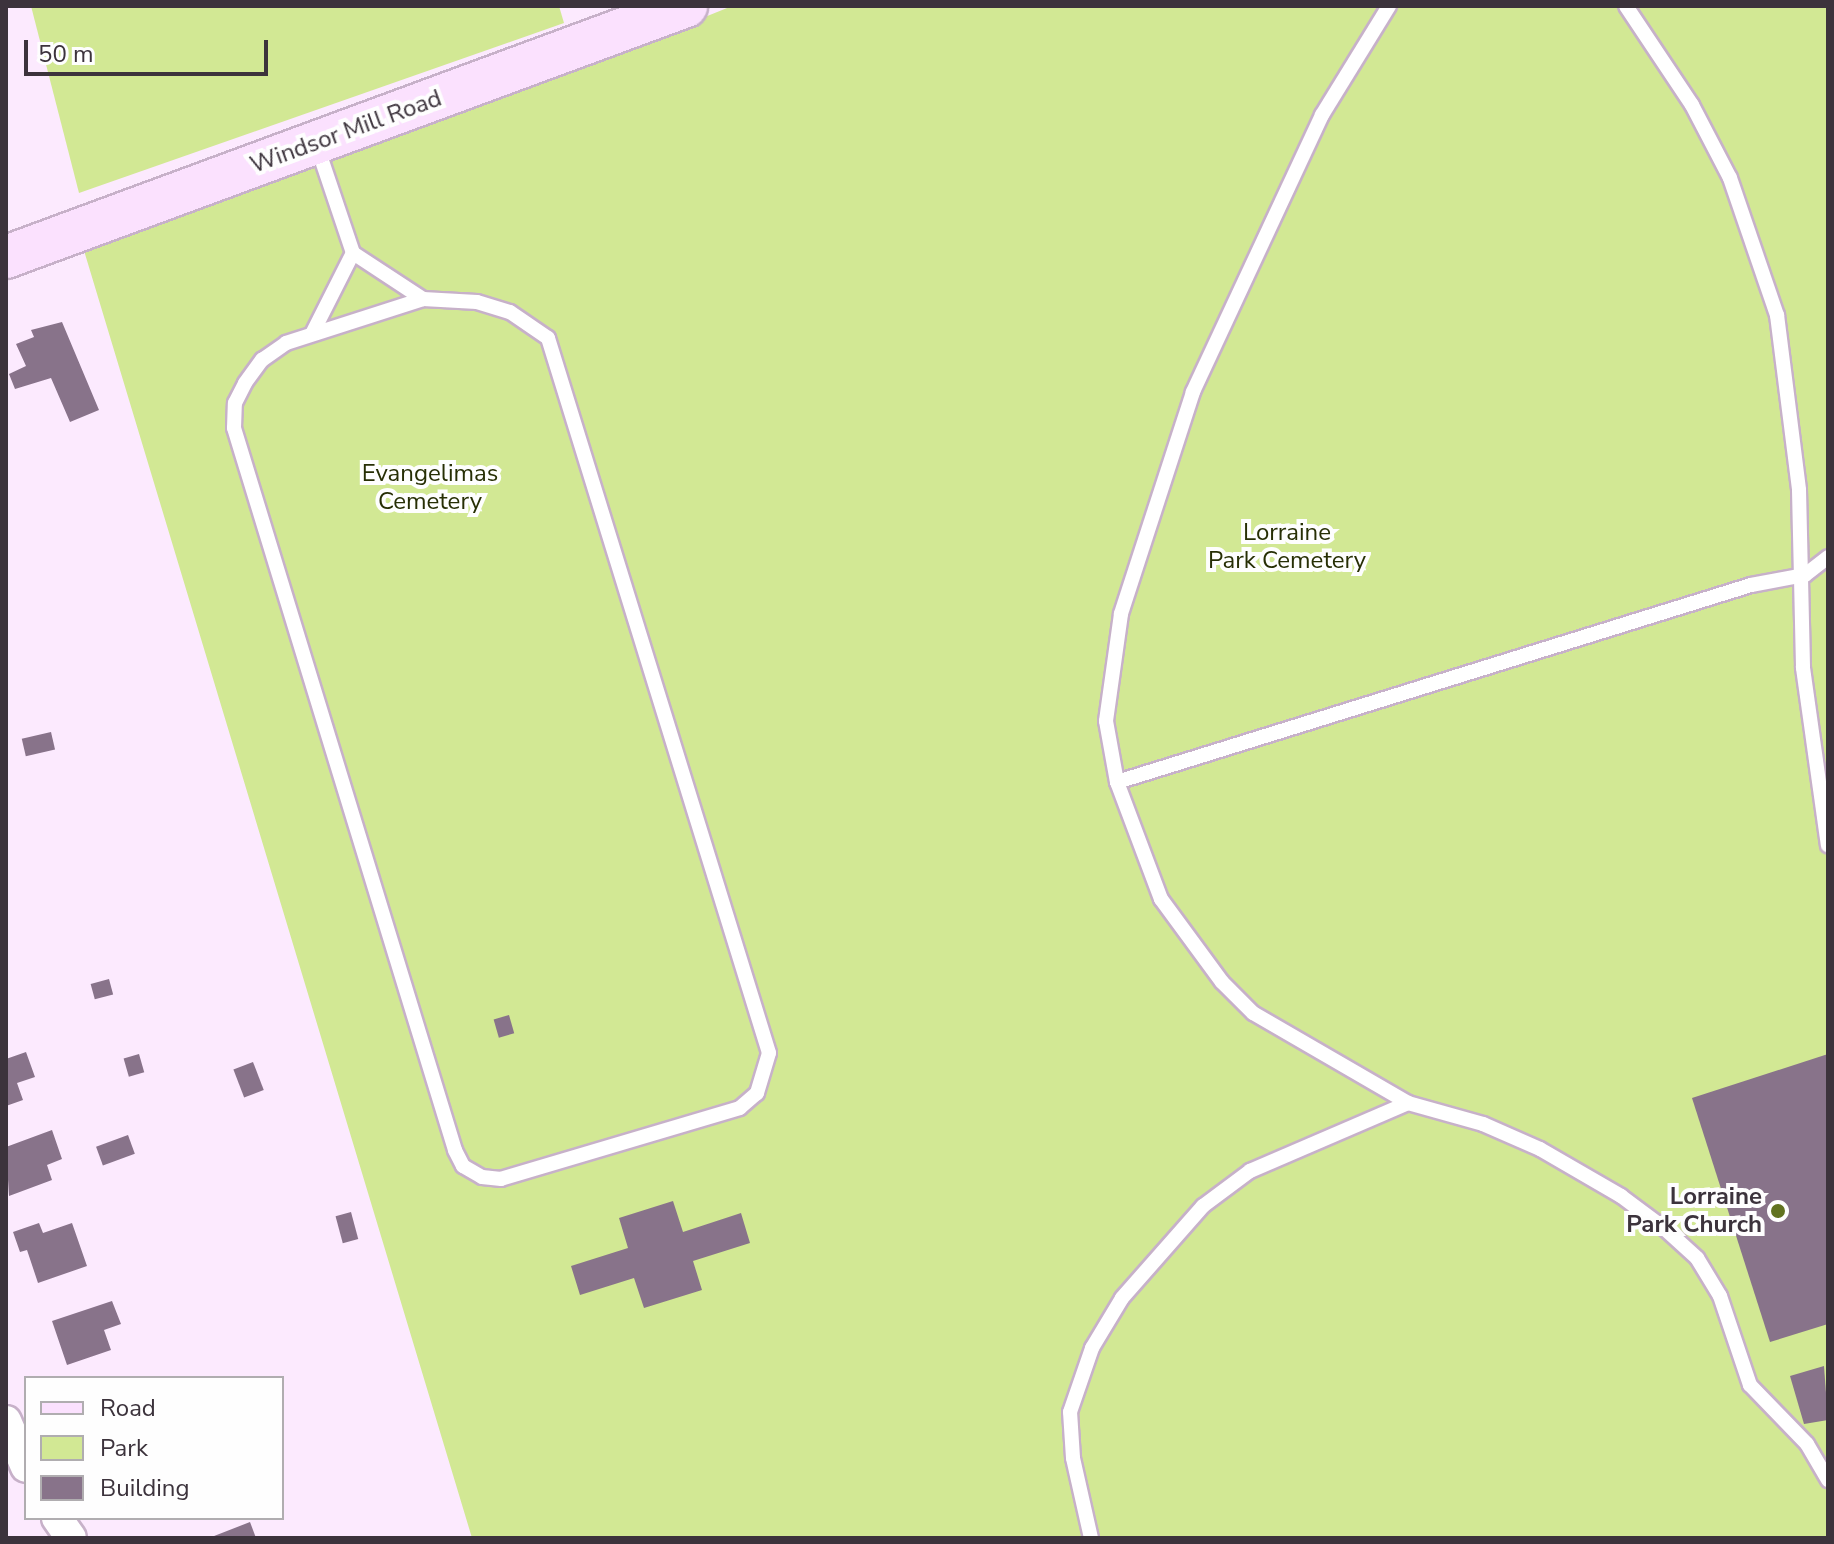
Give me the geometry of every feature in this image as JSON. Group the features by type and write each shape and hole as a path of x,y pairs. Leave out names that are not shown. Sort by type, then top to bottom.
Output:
{"main road":[{"name":"Windsor Mill Road","path":"6,257 686,6"}],"street":[{"path":"6,1421 24,1462"},
{"path":"58,1520 71,1538"}],"lane":[{"path":"1389,6 1322,115 1193,392 1121,614 1106,721 1117,782 1161,899 1222,982 1253,1013 1408,1103 1483,1124 1540,1149 1621,1196 1664,1228 1697,1258 1720,1296 1750,1385 1823,1462 1828,1480"},
{"path":"1626,6 1692,105 1757,248 1791,397 1805,575 1803,668 1828,845"},
{"path":"316,142 353,253 423,299"},
{"path":"312,334 353,253"},
{"path":"423,299 477,302 510,312 548,338 769,1053 757,1093 740,1108 501,1179 482,1177 463,1166 234,428 235,403 262,360 286,343 423,299"},
{"path":"1117,782 1751,585 1805,575 1828,557"},
{"path":"1091,1538 1073,1458 1070,1412 1092,1348 1122,1298 1203,1206 1250,1171 1408,1103"}],"green space":[{"path":"31,6 559,6 564,23 79,193"},
{"name":"Lorraine Park Cemetery","path":"732,6 1828,6 1828,1538 472,1538 82,244 579,68"}],"building":[{"path":"62,322 99,410 70,422 51,378 15,389 9,374 26,366 16,344 34,337 31,330"},
{"path":"51,732 55,750 26,756 22,739"},
{"path":"109,979 113,994 95,999 91,984"},
{"path":"509,1015 514,1033 499,1038 494,1019"},
{"path":"26,1052 35,1077 17,1083 23,1100 6,1106 6,1059"},
{"path":"139,1054 144,1072 129,1077 124,1058"},
{"name":"Lorraine Park Church","path":"1828,1054 1828,1324 1770,1342 1692,1098"},
{"path":"253,1062 264,1090 244,1098 233,1070"},
{"path":"52,1130 62,1159 47,1165 52,1180 9,1196 6,1147"},
{"path":"128,1135 135,1154 103,1165 96,1147"},
{"path":"673,1201 683,1232 741,1213 750,1243 693,1261 702,1290 644,1308 634,1278 580,1295 571,1266 628,1248 619,1218"},
{"path":"351,1212 358,1239 343,1243 336,1216"},
{"path":"39,1223 43,1233 72,1223 87,1266 38,1283 27,1250 20,1252 13,1232"},
{"path":"112,1301 121,1324 104,1330 111,1350 67,1365 52,1321"},
{"path":"1824,1366 1828,1420 1804,1424 1790,1376"},
{"path":"250,1522 256,1538 209,1538"}],"place":[{"name":"Lorraine Park Church","path":"1778,1211"}],"park label":[{"name":"Evangelimas Cemetery","path":"430,488"}]}
